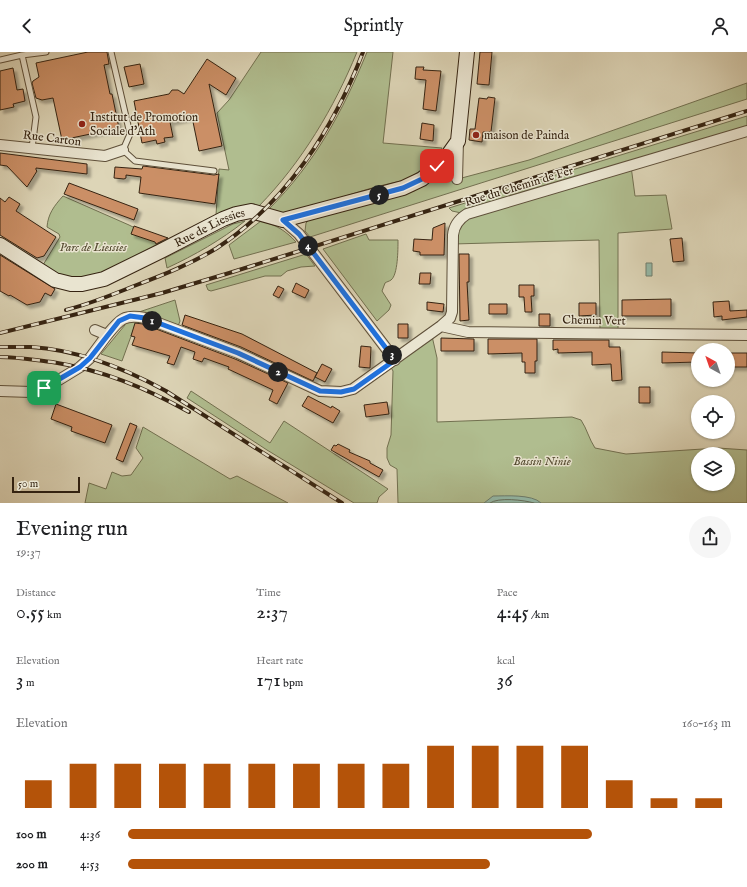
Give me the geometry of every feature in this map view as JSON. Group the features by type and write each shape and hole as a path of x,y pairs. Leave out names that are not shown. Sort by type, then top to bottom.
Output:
{"street":[{"path":"457,179 458,141 467,52"},
{"name":"Rue du Chemin de Fer","path":"108,335 124,317 130,316 145,318 238,353 320,391 341,392 354,389 450,318 452,312 453,234 457,223 463,216 747,131"},
{"path":"283,220 403,188 422,179 448,155 458,141"},
{"name":"Rue Carton","path":"0,145 105,156 123,150"},
{"name":"Rue de Liessies","path":"0,245 55,280 71,284 82,284 104,279 161,252 223,219 236,214 251,211 283,220 299,234 395,360"},
{"name":"Chemin Vert","path":"441,326 468,332 747,335"},
{"path":"0,391 31,392 44,388 80,367 90,358 108,335 95,330"}],"lane":[{"path":"0,60 46,52"},
{"path":"111,52 130,134 123,150 135,161 214,171"},
{"path":"22,55 36,117 32,148"}],"green space":[{"path":"261,52 357,52 338,94 316,134 275,189 259,206 249,205 216,215 219,169 229,170 217,113 229,100"},
{"path":"367,52 393,52 383,143 442,148 433,161 422,170 405,180 375,187 283,215 269,209 314,155 338,115"},
{"path":"747,83 747,99 310,237 305,231 306,223 309,220 414,191 446,170 457,155 458,179 529,160"},
{"path":"747,116 747,131 631,166 635,196 666,195 672,229 618,233 618,333 600,333 599,240 453,244 466,214 452,211 449,208"},
{"name":"Parc de Liessies","path":"63,196 129,225 137,229 136,232 162,242 156,245 161,251 91,283 40,270 60,237 59,234 47,227 52,210"},
{"path":"245,221 208,247 167,268 165,258 233,224"},
{"path":"261,221 280,228 296,242 234,259 229,245"},
{"path":"366,234 369,240 398,240 395,273 391,280 385,283 382,291 391,305 389,310 377,321 323,249"},
{"path":"306,254 315,266 301,267 287,271 281,276 265,276 211,291 208,290 206,285"},
{"path":"175,300 180,321 177,329 138,317 122,361 101,354 125,325 124,317"},
{"name":"Bassin Ninie","path":"432,336 437,358 437,422 572,417 581,420 595,448 626,454 691,450 691,491 735,491 735,449 747,450 747,503 398,503 397,469 390,465 387,458 387,448 391,435 393,371 389,364"},
{"path":"191,391 270,443 284,421 388,489 379,497 377,503 354,503 267,450 187,398"},
{"path":"143,427 230,479 237,476 288,503 85,503 89,483 106,489 112,472 122,476 131,475 143,458 136,448"}],"water":[{"path":"646,263 652,263 652,276 646,276"},
{"path":"493,496 525,497 537,500 541,503 484,503"}],"building":[{"path":"88,52 107,52 109,64 104,65 119,128 62,140 53,98 42,100 36,98 32,83 39,77 36,63"},
{"path":"480,52 492,52 489,85 477,84"},
{"path":"207,59 236,78 226,95 209,84 222,146 199,151 192,117 170,122 173,137 164,138 165,142 157,144 156,140 142,143 134,101 169,94 172,90 178,90 184,94"},
{"path":"140,64 144,84 129,87 124,67"},
{"path":"416,67 424,67 423,70 441,71 436,111 423,109 426,80 415,79"},
{"path":"13,68 17,90 23,89 25,101 13,104 14,107 0,110 0,71"},
{"path":"488,97 495,98 491,132 483,132 482,142 469,140 470,129 475,129 479,98 487,99"},
{"path":"422,123 434,125 433,141 420,139"},
{"path":"0,153 87,164 87,174 36,168 37,171 27,187 7,166 0,165"},
{"path":"143,166 214,175 219,174 215,204 139,193 141,177 126,175 126,178 124,179 114,178 115,167 142,169"},
{"path":"69,183 138,209 134,220 64,194"},
{"path":"9,197 20,204 16,211 56,237 44,256 37,258 0,235 0,198 5,202"},
{"path":"445,223 444,255 420,255 420,252 413,251 414,239 432,240 433,228"},
{"path":"134,226 168,238 156,244 155,242 131,234"},
{"path":"682,238 684,261 673,262 670,239"},
{"path":"459,254 469,254 469,282 467,282 469,320 460,321"},
{"path":"0,255 55,289 51,296 45,293 40,302 27,305 0,291"},
{"path":"420,273 431,273 430,284 419,284"},
{"path":"296,283 309,290 305,298 292,292"},
{"path":"519,285 534,285 534,296 531,296 532,312 525,312 524,297 519,297"},
{"path":"278,286 284,289 279,298 273,295"},
{"path":"671,299 671,316 622,316 622,300"},
{"path":"729,301 730,311 747,310 747,317 722,320 722,316 714,317 713,302"},
{"path":"427,302 444,304 443,312 427,310"},
{"path":"579,303 596,303 596,315 579,316"},
{"path":"489,304 507,304 507,314 489,314"},
{"path":"539,314 550,314 550,326 539,326"},
{"path":"185,315 242,334 317,373 313,381 241,347 182,325"},
{"path":"135,323 143,324 235,359 288,383 277,404 269,400 273,390 228,369 229,367 204,358 202,362 193,359 195,352 181,347 174,365 167,363 170,356 132,345 135,337 131,336"},
{"path":"398,324 408,324 408,338 398,338"},
{"path":"441,338 474,339 474,351 441,351"},
{"path":"488,339 537,339 537,361 535,361 535,373 525,373 525,362 522,362 522,353 488,354"},
{"path":"553,340 609,340 609,347 620,347 622,380 612,381 611,364 592,365 592,352 558,353 558,349 553,350"},
{"path":"361,346 371,347 370,368 359,367"},
{"path":"662,352 691,353 691,362 662,363"},
{"path":"735,353 747,353 747,367 735,367"},
{"path":"322,364 332,369 325,382 315,377"},
{"path":"639,387 650,387 650,403 639,403"},
{"path":"308,396 340,411 333,423 302,406"},
{"path":"387,402 389,414 366,417 364,405"},
{"path":"56,404 112,425 105,443 71,431 72,427 51,419"},
{"path":"130,423 137,426 123,462 116,459"},
{"path":"338,444 350,450 349,452 370,461 370,463 383,470 379,477 331,450 334,445 336,446"}],"railway":[{"path":"66,310 109,296 177,269 217,248 242,230 265,209 305,162 338,108 363,52"},
{"path":"0,333 162,293 226,274 747,111"},
{"path":"0,347 31,347 66,352 84,356 134,375 166,391 342,503"},
{"path":"0,357 52,362 88,370 139,387 189,412"}],"place":[{"name":"Institut de Promotion Sociale d'Ath","path":"82,124"},
{"name":"maison de Painda","path":"476,135"}],"route":[{"path":"44,388 80,367 90,358 119,321 124,317 138,316 177,329 238,353 320,391 341,392 354,389 395,360 299,234 283,220 403,188 422,179 437,166"}]}
